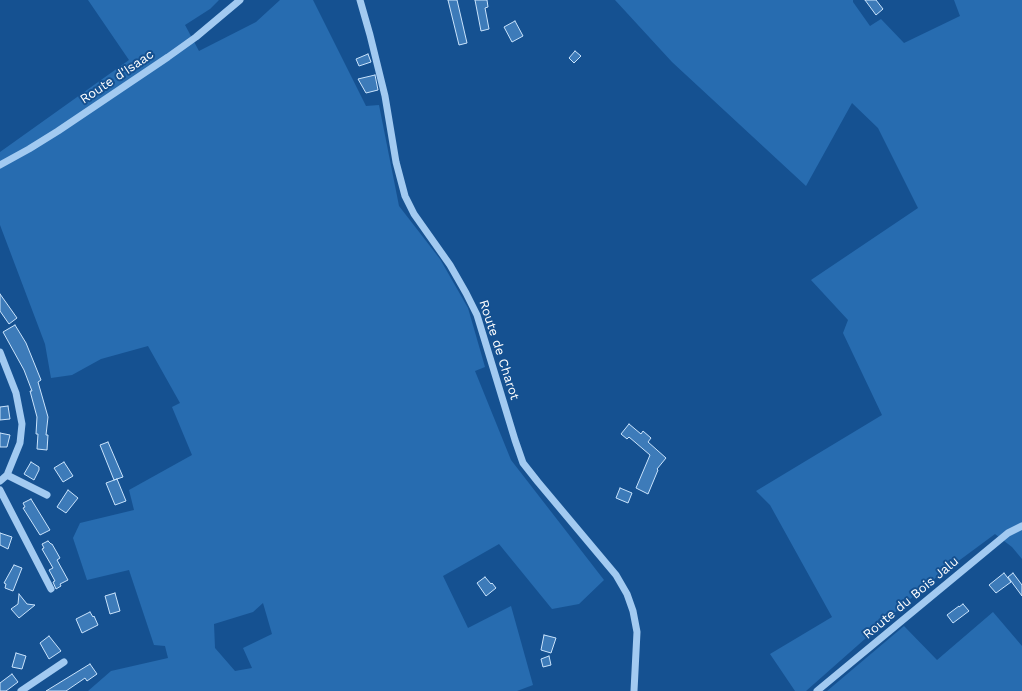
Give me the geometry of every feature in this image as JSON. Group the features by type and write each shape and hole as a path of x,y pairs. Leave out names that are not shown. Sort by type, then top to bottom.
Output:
{"street":[{"name":"Route d'Isaac","path":"0,165 58,131 144,73 196,37 240,0"},
{"name":"Route de Charot","path":"360,0 385,96 396,162 405,196 414,214 450,265 477,314 523,463 616,575 627,594 633,611 637,632 634,691"},
{"path":"0,352 16,393 22,424 20,443 7,475 0,482"},
{"path":"7,475 47,495"},
{"path":"0,490 51,589"},
{"name":"Route du Bois Jalu","path":"817,691 1008,533 1022,526"},
{"path":"21,691 64,662"}],"shaded area":[{"path":"88,0 219,0 210,9 185,25 199,51 256,22 280,0 313,0 366,106 379,105 399,206 440,259 468,308 485,367 475,371 511,460 604,580 579,604 552,609 499,544 443,576 468,628 511,606 533,685 517,691 88,691 111,671 168,658 165,646 154,645 129,570 87,580 73,538 80,523 134,510 129,490 192,455 172,407 180,403 148,346 101,359 72,375 51,378 45,344 0,225 0,152 129,60","holes":["263,603 272,634 243,648 252,668 235,671 215,648 214,624 253,612"]},
{"path":"615,0 853,0 870,26 881,19 904,43 960,16 954,0 1022,0 1022,559 1012,547 995,534 926,585 806,691 795,691 770,654 832,617 770,505 756,491 882,415 843,333 848,320 811,280 918,208 878,128 852,103 806,186 672,62"},
{"path":"993,612 1022,646 1022,691 827,691 904,626 937,660"}],"building":[{"path":"448,0 457,0 467,43 459,45"},
{"path":"475,0 487,0 488,7 485,8 489,29 481,31"},
{"path":"865,0 876,0 883,9 876,15"},
{"path":"515,21 523,36 512,42 504,27"},
{"path":"575,51 581,56 574,63 569,58"},
{"path":"368,54 371,62 359,66 356,59"},
{"path":"375,75 378,90 366,93 358,79"},
{"path":"0,294 17,318 9,324 0,311"},
{"path":"15,325 26,343 41,380 38,382 48,417 46,435 48,435 47,450 37,449 37,417 30,391 32,391 24,370 3,332"},
{"path":"8,406 10,419 0,420 0,407"},
{"path":"629,424 641,434 643,431 651,438 648,442 666,458 657,469 658,470 648,494 636,488 650,455 629,437 627,439 621,434"},
{"path":"0,433 10,435 7,447 0,447"},
{"path":"108,442 123,477 114,480 100,445"},
{"path":"31,462 39,467 34,480 24,474"},
{"path":"64,462 73,476 63,482 54,468"},
{"path":"117,479 126,501 115,505 106,483"},
{"path":"620,488 632,493 628,503 616,498"},
{"path":"68,490 78,498 66,513 57,507"},
{"path":"31,499 50,530 40,535 23,508 25,507 23,503"},
{"path":"0,533 12,537 8,549 0,545"},
{"path":"48,541 52,544 60,558 57,560 68,580 60,584 61,586 56,589 53,582 55,581 49,570 53,568 42,549 44,548 42,544"},
{"path":"14,565 22,568 13,591 5,588 6,584 4,583"},
{"path":"1004,573 1011,582 996,593 989,585"},
{"path":"1013,573 1022,585 1022,596 1008,577"},
{"path":"485,577 496,588 486,596 477,583"},
{"path":"115,593 120,611 110,614 105,596"},
{"path":"19,594 27,604 35,605 19,618 11,609 18,604"},
{"path":"963,604 969,611 953,623 947,615"},
{"path":"90,612 93,617 94,616 98,625 82,633 76,619"},
{"path":"544,635 556,638 551,653 541,650"},
{"path":"49,636 61,651 49,659 40,643"},
{"path":"16,653 26,656 22,669 12,667"},
{"path":"549,656 551,665 543,667 541,659"},
{"path":"90,664 97,674 87,681 85,678 66,691 46,691"},
{"path":"12,674 18,682 6,691 0,691 0,683"}]}
